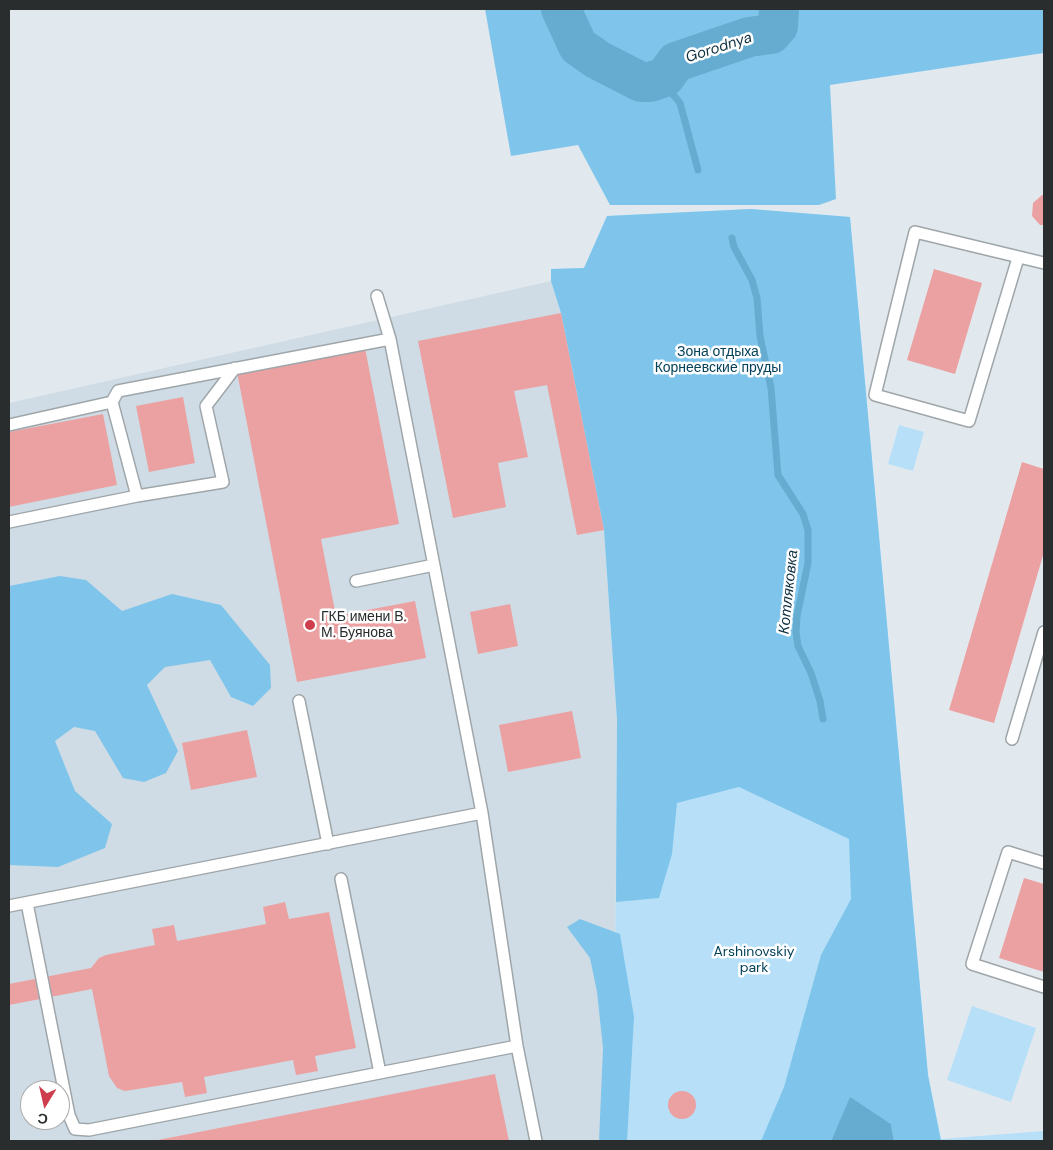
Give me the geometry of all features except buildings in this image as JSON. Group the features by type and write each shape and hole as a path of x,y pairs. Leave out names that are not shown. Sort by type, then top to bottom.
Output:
{"lane":[{"path":"1018,258 969,422 875,395 915,232 1018,258 1044,262"},
{"path":"377,296 390,339 482,813 517,1046 536,1141"},
{"path":"137,496 112,402 118,391 390,339"},
{"path":"9,522 137,496 223,482 206,406 235,368"},
{"path":"9,425 112,402"},
{"path":"356,581 434,565"},
{"path":"1012,739 1044,632"},
{"path":"299,701 328,844"},
{"path":"9,906 482,813"},
{"path":"1044,863 1008,852 972,964 1044,987"},
{"path":"341,879 380,1073"},
{"path":"27,903 69,1115 75,1129 89,1130 517,1046"}],"shaded area":[{"name":"ГКБ имени В. М. Буянова","path":"551,281 561,313 604,530 617,719 614,1141 9,1141 9,403"},
{"path":"850,1097 891,1124 894,1141 831,1141"}],"green space":[{"path":"485,9 1044,9 1044,53 830,85 836,199 819,205 610,205 578,145 511,156"},
{"name":"Зона отдыха Корнеевские пруды","path":"751,209 850,217 928,1075 941,1139 1044,1131 1044,1141 614,1141 617,719 604,530 561,313 551,281 551,269 584,268 607,216"},
{"name":"Зона отдыха Корнеевские пруды","path":"751,209 850,217 928,1075 941,1141 894,1141 891,1124 850,1098 831,1141 761,1141 784,1087 821,955 851,899 849,839 739,787 677,803 672,854 659,898 616,902 617,719 604,530 561,313 551,281 551,269 584,268 607,216"},
{"path":"899,425 924,432 913,471 888,464"},
{"path":"60,576 86,580 122,611 172,594 221,605 270,665 271,688 253,706 231,697 210,660 165,667 147,685 178,751 166,773 144,782 123,778 95,731 74,727 55,741 75,791 112,824 105,848 58,867 9,865 9,586"},
{"path":"580,919 620,934 634,1017 627,1141 599,1141 603,1048 597,992 590,958 567,927"},
{"path":"972,1006 1036,1028 1011,1102 947,1080"}],"waterway":[{"name":"Котляковка","path":"561,9 578,46 598,60 641,82 650,82 665,77 676,62 749,37 771,34 778,26 779,9"},
{"name":"Котляковка","path":"665,77 666,86 680,103 698,170"},
{"name":"Котляковка","path":"732,238 734,247 752,280 757,298 760,336 771,388 778,475 803,514 808,530 808,563 797,616 796,632 798,646 811,673 820,701 823,719"}],"place":[{"name":"ГКБ имени В. М. Буянова","path":"310,625"}],"water label":[{"name":"Gorodnya","path":"719,48"}],"park label":[{"name":"Arshinovskiy park","path":"754,960"}]}
